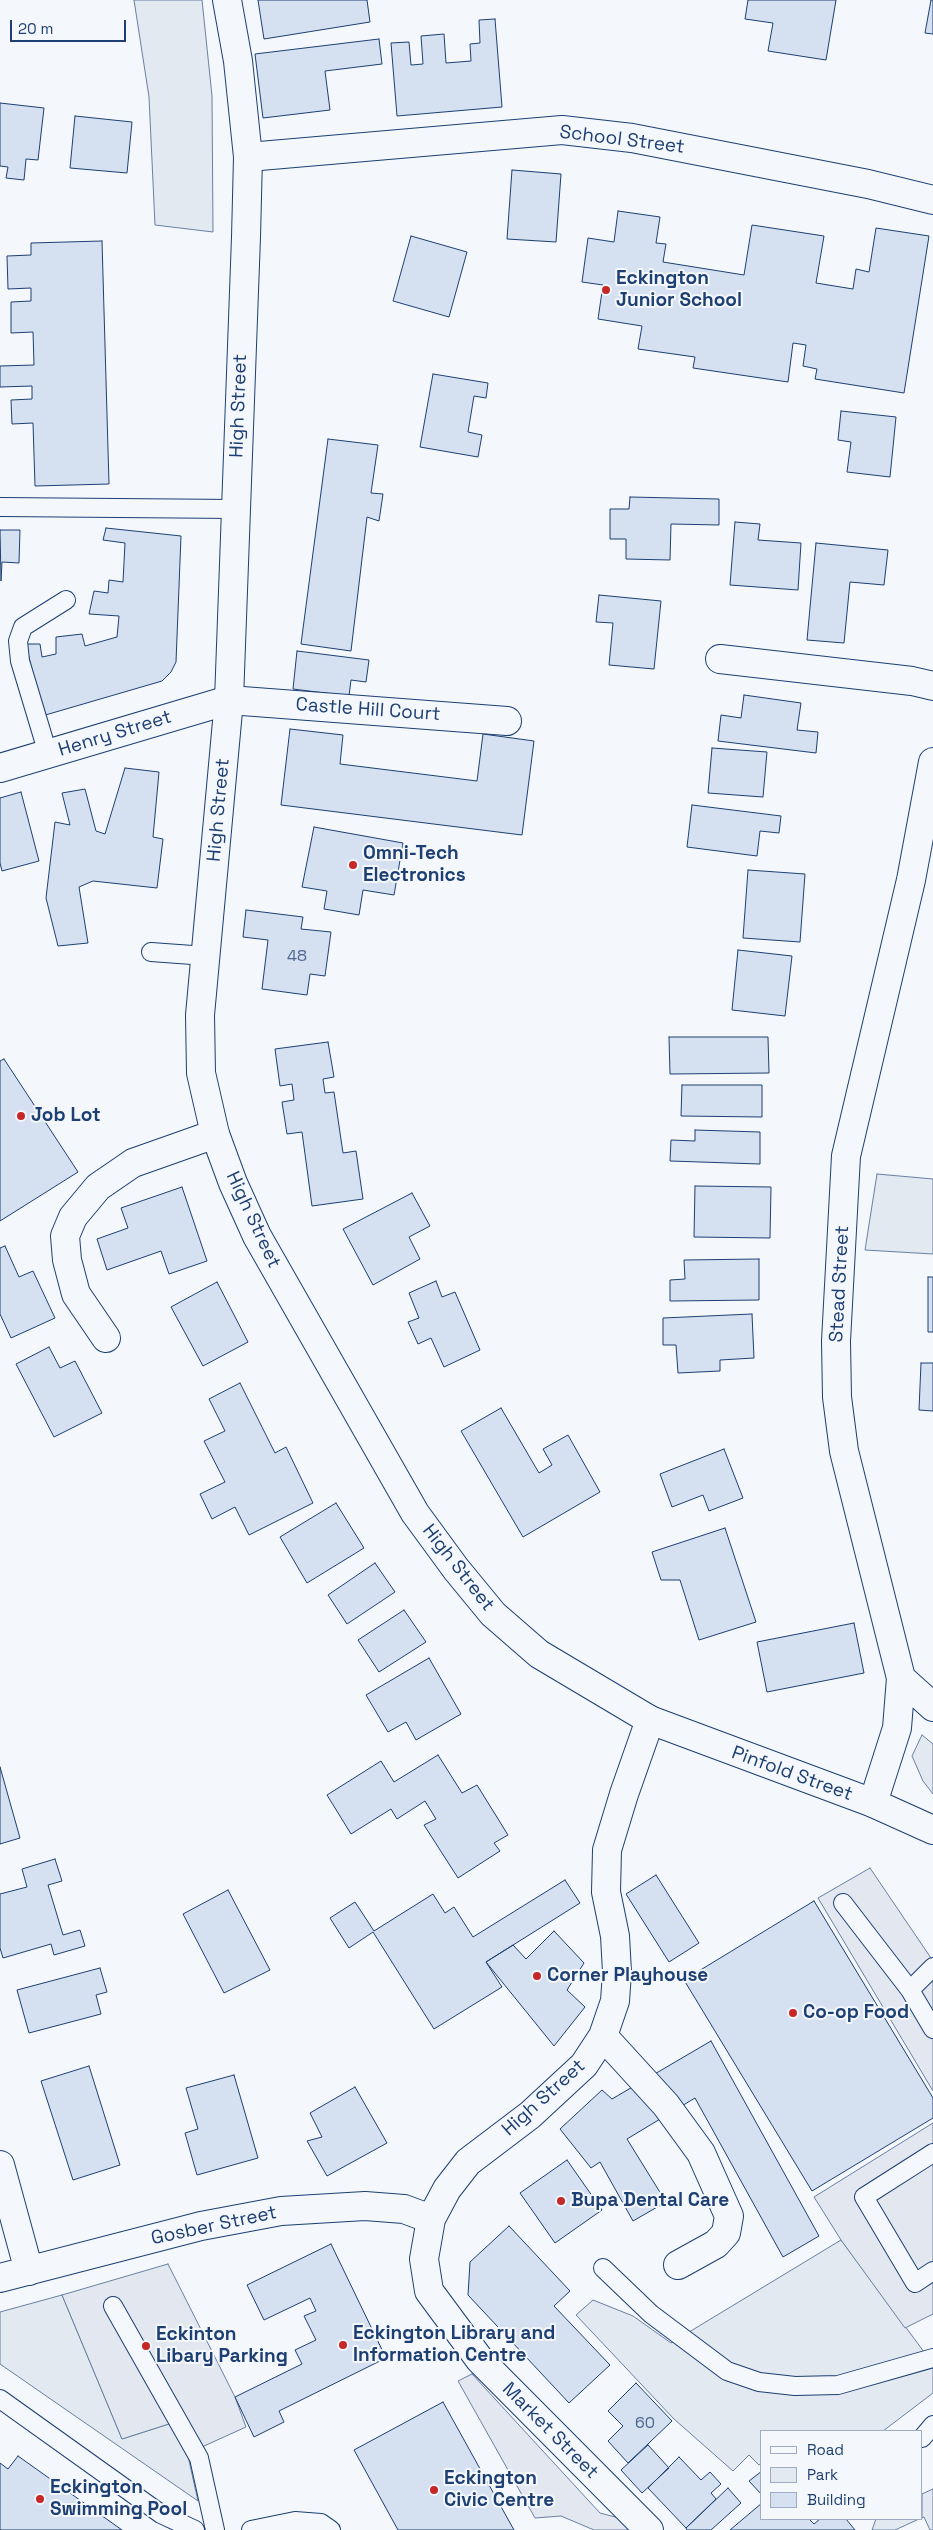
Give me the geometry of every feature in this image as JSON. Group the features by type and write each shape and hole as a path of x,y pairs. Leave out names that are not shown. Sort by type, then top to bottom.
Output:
{"street":[{"name":"High Street","path":"227,0 238,61 248,157 229,700 200,1016 201,1073 215,1134 257,1236 415,1513 456,1569 493,1614 539,1654 650,1720 607,1850 606,1892 615,1936 618,1972 615,2001 603,2036 584,2065 530,2114 468,2162 447,2189 431,2219"},
{"name":"School Street","path":"248,157 562,130 642,140 868,184 933,200"},
{"path":"720,659 912,681 933,686"},
{"name":"Castle Hill Court","path":"229,700 507,721"},
{"name":"Henry Street","path":"0,768 229,700"},
{"name":"Stead Street","path":"873,1803 897,1728 901,1678 844,1451 837,1397 836,1341 846,1156 911,880 933,762"},
{"path":"106,1338 76,1294 67,1260 65,1236 73,1217 98,1187 133,1162 215,1134"},
{"path":"901,1678 933,1707"},
{"name":"Pinfold Street","path":"650,1720 873,1803 933,1830"},
{"path":"603,2036 666,2104 701,2154 729,2216 726,2233 716,2244 678,2265"},
{"path":"0,2165 29,2271"},
{"name":"Gosber Street","path":"0,2278 201,2226 282,2211 365,2206 404,2209 431,2219"},
{"name":"Market Street","path":"431,2219 424,2258 429,2291 450,2321 480,2360 649,2530"}],"lane":[{"path":"0,507 235,509"},
{"path":"48,754 20,661 18,641 23,627 66,600"},
{"path":"151,952 206,956"},
{"path":"843,1903 910,1990 933,2029"},
{"path":"910,1990 933,1967"},
{"path":"933,2153 864,2197 915,2283 933,2271"},
{"path":"603,2268 651,2314 727,2371 759,2382 795,2386 838,2385 933,2358"},
{"path":"113,2306 199,2458 215,2530"},
{"path":"0,2399 161,2514 195,2530"},
{"path":"923,2437 933,2425"},
{"path":"251,2530 295,2520 321,2523 330,2530"}],"green space":[{"path":"134,0 202,0 212,96 213,232 155,225 149,97"},
{"path":"877,1174 933,1179 933,1254 865,1250"},
{"path":"922,1735 933,1744 933,1794 923,1781 912,1756"},
{"path":"841,2240 933,2364 933,2393 884,2430 760,2430 760,2464 749,2455 733,2471 674,2419 576,2315 593,2300 633,2316 671,2343"},
{"path":"62,2295 122,2439 172,2423 188,2456 198,2501 0,2364 0,2312"},
{"path":"933,2489 933,2530 930,2530 923,2518 923,2494"},
{"path":"876,2520 917,2520 895,2530 872,2530"}],"shaded area":[{"path":"870,1868 933,1961 933,2091 818,1898"},
{"path":"933,2123 933,2314 905,2328 841,2240 814,2197"},
{"name":"Eckinton Libary Parking","path":"168,2264 235,2397 246,2427 193,2451 172,2423 122,2439 62,2295"},
{"path":"472,2374 600,2513 619,2518 633,2530 594,2530 561,2516 535,2518 458,2381"}],"building":[{"path":"258,0 367,0 370,22 264,39"},
{"path":"748,0 836,0 826,60 768,51 773,23 745,19"},
{"path":"931,0 933,0 933,34 925,33"},
{"path":"495,19 502,107 397,116 391,43 409,42 411,65 423,64 421,36 444,34 446,63 471,61 470,44 480,43 479,20"},
{"path":"379,39 382,64 325,71 330,110 263,118 255,54"},
{"path":"0,103 44,108 38,160 26,159 24,180 6,178 8,167 0,166"},
{"path":"75,116 132,122 127,173 70,168"},
{"path":"512,170 561,174 556,242 507,239"},
{"name":"Eckington Junior School","path":"618,211 660,217 656,243 666,244 663,262 744,275 752,225 824,236 816,283 853,289 856,269 869,272 876,228 929,236 904,393 815,379 817,369 803,366 806,345 793,343 788,382 693,368 695,357 638,349 642,326 598,319 603,285 582,282 588,238 614,242"},
{"path":"411,236 467,252 449,317 393,301"},
{"path":"102,241 109,484 35,486 33,423 12,424 11,400 32,399 32,386 0,387 0,366 34,365 33,332 11,333 11,302 31,301 31,288 8,289 7,256 31,255 31,243"},
{"path":"433,374 488,383 486,398 474,396 468,432 482,435 478,457 420,447"},
{"path":"841,411 896,417 890,477 847,472 851,442 838,440"},
{"path":"328,439 378,445 371,493 383,494 379,521 367,517 351,651 301,644"},
{"path":"630,497 719,499 719,525 671,524 670,560 626,559 626,539 610,539 610,509 629,509"},
{"path":"735,522 760,524 758,540 801,543 798,590 730,585"},
{"path":"106,528 181,536 176,662 171,672 162,681 42,716 26,644 40,644 42,657 56,654 56,637 82,634 85,646 117,637 119,616 89,614 94,591 108,593 109,580 123,582 125,543 103,540"},
{"path":"0,530 20,530 19,563 2,562 1,581"},
{"path":"816,543 888,550 884,585 850,582 844,643 807,640"},
{"path":"599,595 661,601 654,669 609,665 613,623 596,622"},
{"path":"297,651 369,660 366,682 351,680 349,696 293,689"},
{"path":"744,695 801,703 797,730 818,732 816,753 718,741 721,715 741,718"},
{"path":"290,729 343,735 340,764 477,781 483,734 534,741 522,835 281,805"},
{"path":"712,748 767,752 763,797 708,793"},
{"path":"125,768 159,772 153,837 163,839 157,888 93,881 79,887 88,943 58,946 46,898 55,822 70,825 62,793 85,789 96,831 105,834"},
{"path":"21,792 39,861 2,871 0,863 0,798"},
{"path":"692,805 781,816 779,833 760,831 757,856 687,847"},
{"name":"Omni-Tech Electronics","path":"314,827 403,843 394,895 363,890 359,915 324,909 327,891 302,887"},
{"path":"748,870 805,874 800,942 743,938"},
{"path":"246,910 303,917 301,929 331,932 325,976 310,974 307,995 262,989 268,940 243,937"},
{"path":"738,950 792,956 785,1016 732,1010"},
{"path":"669,1037 768,1037 769,1073 670,1074"},
{"path":"328,1042 334,1077 323,1079 325,1093 334,1092 343,1153 356,1151 363,1199 312,1206 302,1132 287,1134 282,1102 294,1100 292,1084 280,1086 275,1049"},
{"name":"Job Lot","path":"4,1059 78,1172 0,1221 0,1061"},
{"path":"682,1085 762,1085 762,1117 681,1116"},
{"path":"695,1130 760,1132 760,1164 670,1161 671,1140 695,1141"},
{"path":"695,1186 771,1187 770,1238 694,1237"},
{"path":"182,1187 207,1261 169,1274 161,1251 107,1270 97,1239 128,1228 121,1208"},
{"path":"412,1193 430,1226 409,1237 420,1259 373,1285 343,1229"},
{"path":"5,1246 19,1277 33,1271 55,1318 11,1338 0,1314 0,1248"},
{"path":"759,1259 759,1300 670,1301 670,1280 685,1279 684,1260"},
{"path":"928,1277 933,1277 933,1332 928,1332"},
{"path":"436,1281 442,1297 455,1292 480,1350 444,1367 431,1338 418,1344 408,1322 419,1318 409,1293"},
{"path":"217,1282 248,1342 203,1366 171,1307"},
{"path":"752,1314 754,1358 720,1360 720,1371 678,1373 676,1345 663,1345 663,1318"},
{"path":"49,1347 60,1368 75,1361 102,1413 54,1437 16,1364"},
{"path":"921,1363 933,1363 933,1411 919,1410"},
{"path":"240,1383 275,1453 286,1447 313,1503 249,1535 235,1507 212,1519 200,1494 225,1482 204,1441 225,1431 209,1399"},
{"path":"501,1408 539,1473 552,1465 543,1449 568,1435 600,1492 523,1537 461,1431"},
{"path":"724,1449 743,1498 709,1511 703,1495 672,1507 660,1474"},
{"path":"336,1503 364,1548 307,1583 280,1537"},
{"path":"725,1528 756,1622 699,1640 680,1580 661,1580 652,1552"},
{"path":"375,1563 395,1592 347,1624 328,1595"},
{"path":"404,1610 426,1642 379,1672 358,1640"},
{"path":"854,1623 864,1673 767,1692 757,1642"},
{"path":"429,1658 461,1714 416,1740 406,1722 388,1732 366,1695"},
{"path":"438,1755 462,1793 477,1785 508,1835 494,1843 500,1851 458,1878 424,1825 436,1819 425,1801 397,1819 391,1809 351,1834 327,1795 381,1761 394,1782"},
{"path":"0,1767 20,1838 0,1844"},
{"path":"55,1859 62,1881 48,1885 63,1935 80,1930 85,1946 54,1955 51,1944 3,1958 0,1948 0,1894 27,1887 22,1869"},
{"path":"656,1875 699,1943 669,1962 626,1894"},
{"path":"565,1880 580,1903 486,1962 502,1987 434,2029 373,1932 349,1948 330,1918 355,1902 374,1931 433,1894 445,1913 454,1907 473,1937"},
{"path":"228,1890 270,1970 224,1993 183,1914"},
{"name":"Co-op Food","path":"814,1901 933,2098 933,2118 812,2191 684,1980"},
{"name":"Corner Playhouse","path":"554,1931 584,1963 567,1990 585,2007 554,2046 486,1962 513,1945 526,1959"},
{"path":"100,1968 107,1992 96,1995 101,2014 29,2033 17,1990"},
{"path":"711,2041 819,2236 783,2257 695,2098 627,2139 666,2202 633,2221 600,2162 591,2168 560,2129 602,2090 612,2099"},
{"path":"89,2066 120,2165 73,2180 41,2081"},
{"path":"234,2075 258,2158 197,2175 185,2133 198,2129 186,2088"},
{"path":"355,2087 387,2143 327,2176 307,2141 322,2137 310,2113"},
{"name":"Bupa Dental Care","path":"567,2160 602,2210 555,2243 520,2193"},
{"path":"509,2226 570,2291 554,2306 610,2365 569,2403 468,2295 470,2262"},
{"name":"Eckington Library and Information Centre","path":"331,2244 386,2358 279,2411 284,2422 254,2437 235,2397 302,2364 295,2350 316,2340 304,2316 316,2311 310,2298 264,2320 247,2285"},
{"path":"636,2383 672,2421 628,2463 608,2441 623,2426 608,2411"},
{"name":"Eckington Civic Centre","path":"443,2402 514,2530 398,2530 354,2450"},
{"path":"648,2445 669,2468 642,2493 621,2470"},
{"name":"Eckington Swimming Pool","path":"18,2456 122,2530 0,2530 0,2463 8,2469"},
{"path":"679,2457 701,2480 710,2472 721,2484 711,2493 716,2499 686,2528 648,2488"},
{"path":"760,2473 760,2493 749,2481"},
{"path":"728,2488 741,2503 711,2530 687,2530 686,2528"},
{"path":"760,2505 760,2520 810,2520 814,2524 819,2520 847,2520 855,2530 730,2530"}],"place":[{"name":"Eckington Junior School","path":"606,290"},
{"name":"Omni-Tech Electronics","path":"353,865"},
{"name":"Job Lot","path":"21,1116"},
{"name":"Corner Playhouse","path":"537,1976"},
{"name":"Co-op Food","path":"793,2013"},
{"name":"Bupa Dental Care","path":"561,2201"},
{"name":"Eckington Library and Information Centre","path":"343,2345"},
{"name":"Eckinton Libary Parking","path":"146,2346"},
{"name":"Eckington Civic Centre","path":"434,2490"},
{"name":"Eckington Swimming Pool","path":"40,2499"}]}
